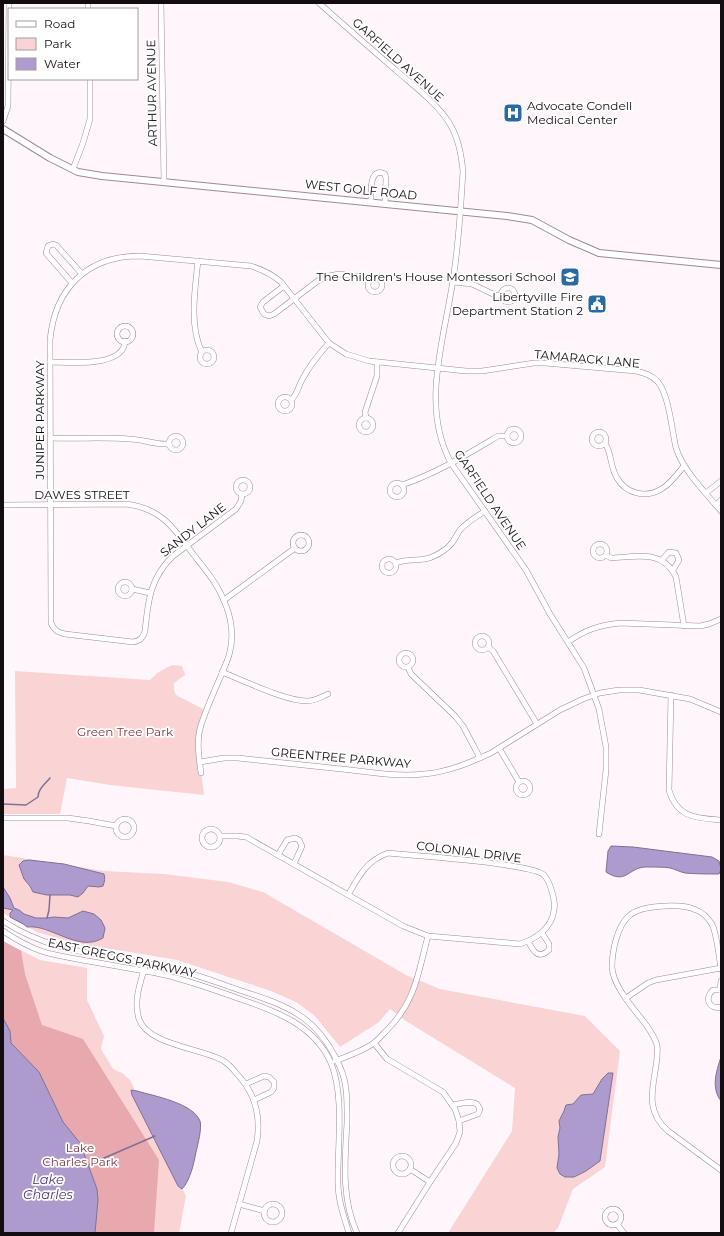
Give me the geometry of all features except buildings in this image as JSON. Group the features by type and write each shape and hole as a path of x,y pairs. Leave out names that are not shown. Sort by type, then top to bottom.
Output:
{"street":[{"name":"ARTHUR AVENUE","path":"161,3 164,182"},
{"name":"GARFIELD AVENUE","path":"318,3 422,93 449,122 457,138 462,156 463,170 453,282 438,368 436,398 439,431 445,451 451,463 526,570 550,614 584,668 603,726 606,747 606,770 599,834"},
{"path":"3,121 8,106 8,80"},
{"path":"73,169 88,128 90,114 90,80"},
{"name":"WEST GOLF ROAD","path":"3,128 50,158 78,172 102,176 507,216 532,220 569,240 599,252 721,265"},
{"path":"371,202 374,174 382,172 385,174 386,179 385,204"},
{"path":"72,283 46,252 48,246 53,244 56,245 82,274"},
{"name":"JUNIPER PARKWAY","path":"59,633 51,622 51,328 58,303 72,283 82,274 114,258 128,256 198,261 256,268 273,276 284,286 329,343 346,354 356,358 377,362 438,368"},
{"path":"198,261 195,294 195,327 199,346 202,352"},
{"path":"284,286 263,302 260,307 262,312 266,315 271,315 319,280 329,276 339,274 363,277 369,281"},
{"path":"453,282 472,284 495,295 501,296"},
{"path":"50,362 106,360 121,351 125,345 125,341"},
{"path":"290,400 296,395 302,380 311,365 329,343"},
{"path":"366,418 365,412 377,376 377,362"},
{"name":"TAMARACK LANE","path":"438,368 482,371 534,363 545,363 645,373 657,381 666,397 678,456 684,466 721,511"},
{"path":"402,485 424,477 498,436 507,436"},
{"path":"51,438 130,439 169,444"},
{"path":"605,443 609,449 616,478 623,487 632,492 640,494 656,492 664,487 684,466"},
{"path":"706,493 721,481"},
{"name":"SANDY LANE","path":"59,633 138,641 144,637 150,593 154,582 164,565 173,556 236,509 241,501 242,494"},
{"path":"716,505 721,500"},
{"name":"DAWES STREET","path":"3,505 126,504 137,506 158,514 168,522 187,546 224,600 232,631 230,652 201,726 198,746 201,773"},
{"path":"396,563 432,558 444,551 451,544 459,531 484,511"},
{"path":"224,600 295,548"},
{"path":"662,560 669,552 676,553 679,560 673,570"},
{"path":"606,555 611,558 649,556 662,560 673,570 676,577 684,626"},
{"path":"132,589 150,593"},
{"path":"568,642 592,628 608,624 620,623 700,626 721,619"},
{"path":"488,647 493,651 537,724"},
{"path":"408,666 411,674 455,716 463,726 480,758"},
{"path":"222,672 294,700 315,700 328,694"},
{"name":"GREENTREE PARKWAY","path":"200,762 224,758 238,758 397,775 411,775 445,771 465,765 499,748 560,710 594,695 619,690 639,690 690,699 721,712"},
{"path":"671,695 669,790 672,800 677,808 689,816 721,820"},
{"path":"499,748 519,782"},
{"path":"3,818 68,818 116,826"},
{"name":"COLONIAL DRIVE","path":"220,836 246,837 294,864 348,895 403,926 428,936 520,944 528,942 542,933 551,920 554,910 554,900 544,875 528,869 475,861 388,853 376,857 363,869 348,895"},
{"path":"278,855 287,840 294,838 299,840 302,846 294,864"},
{"path":"626,998 648,983 656,980 721,968 712,925 703,914 683,906 646,908 628,916 620,927 613,960 614,976 618,987 655,1039 657,1053 652,1098 654,1112 660,1125 721,1170"},
{"name":"EAST GREGGS PARKWAY","path":"3,921 26,935 57,946 86,953 170,968 282,1005 302,1016 329,1044 337,1060 344,1080 347,1103 345,1172 347,1200 357,1233"},
{"name":"EAST GREGGS PARKWAY","path":"3,931 25,944 41,951 188,981 282,1015 305,1029 314,1037 331,1063 339,1097 338,1185 342,1209 349,1233"},
{"path":"528,942 534,952 538,954 545,954 549,950 549,944 542,933"},
{"path":"331,1063 354,1054 374,1043 396,1021 414,992 428,936"},
{"path":"146,963 137,996 137,1008 140,1020 145,1028 165,1041 222,1060 231,1067 246,1084 254,1100 258,1113 259,1128 257,1141 231,1233"},
{"path":"721,981 720,990 711,992 708,1001 714,1008 721,1007"},
{"path":"374,1043 387,1058 443,1092 452,1105 459,1120 460,1132 456,1143 398,1233"},
{"path":"246,1084 264,1076 269,1077 274,1082 274,1088 270,1092 254,1100"},
{"path":"452,1105 474,1102 480,1109 478,1114 459,1120"},
{"path":"410,1169 430,1182"},
{"path":"239,1204 264,1211"},
{"path":"617,1224 624,1233"}],"green space":[{"name":"Green Tree Park","path":"172,665 182,666 185,675 174,683 176,695 207,711 199,735 204,795 110,785 67,778 60,814 3,814 3,789 16,788 15,671 150,680 157,673"},
{"path":"3,855 104,871 164,874 228,882 263,892 406,975 440,989 585,1016 620,1051 605,1167 573,1189 558,1228 553,1233 448,1233 512,1131 515,1088 406,1021 390,1009 379,1022 340,1047 315,1016 296,1002 271,991 177,960 91,946 37,932 3,913"},
{"name":"Lake Charles Park","path":"3,941 40,960 87,968 87,1000 104,1036 101,1049 113,1069 122,1073 130,1080 186,1196 179,1233 3,1233"}],"shaded area":[{"name":"Lake Charles Park","path":"3,941 21,951 25,974 42,1025 83,1039 159,1160 154,1233 95,1233 98,1200 97,1189 80,1143 63,1122 39,1072 11,1043 10,1031 3,1018"}],"water":[{"path":"611,846 633,847 712,857 719,861 721,869 719,874 702,874 685,873 672,868 645,867 639,868 627,875 618,877 613,876 606,872 608,851"},
{"path":"29,860 64,864 104,874 104,884 103,886 99,887 88,886 78,897 70,895 47,895 33,892 24,879 19,865 23,861"},
{"path":"3,887 14,908 24,914 36,918 68,918 83,911 94,914 101,920 105,928 103,938 94,942 84,942 36,927 27,927 10,917 10,913 13,910 3,908"},
{"name":"Lake Charles","path":"3,1018 10,1031 11,1043 39,1072 63,1122 80,1143 97,1189 98,1200 95,1233 3,1233"},
{"path":"721,1057 721,1101 716,1091 715,1080"},
{"path":"608,1073 613,1073 600,1161 574,1177 565,1177 560,1174 557,1168 559,1154 559,1121 566,1105 573,1104 581,1095 593,1094 602,1079"},
{"path":"131,1090 163,1098 190,1109 200,1121 200,1136 193,1166 185,1186 182,1189 178,1186 132,1095"}],"waterway":[{"path":"3,804 26,805 38,797 40,789 50,778"},
{"path":"47,918 50,895"},
{"path":"88,1165 155,1136"}],"place":[{"name":"Advocate Condell Medical Center","path":"513,113"},
{"name":"The Children's House Montessori School","path":"570,277"},
{"name":"Libertyville Fire Department Station 2","path":"597,304"}]}
